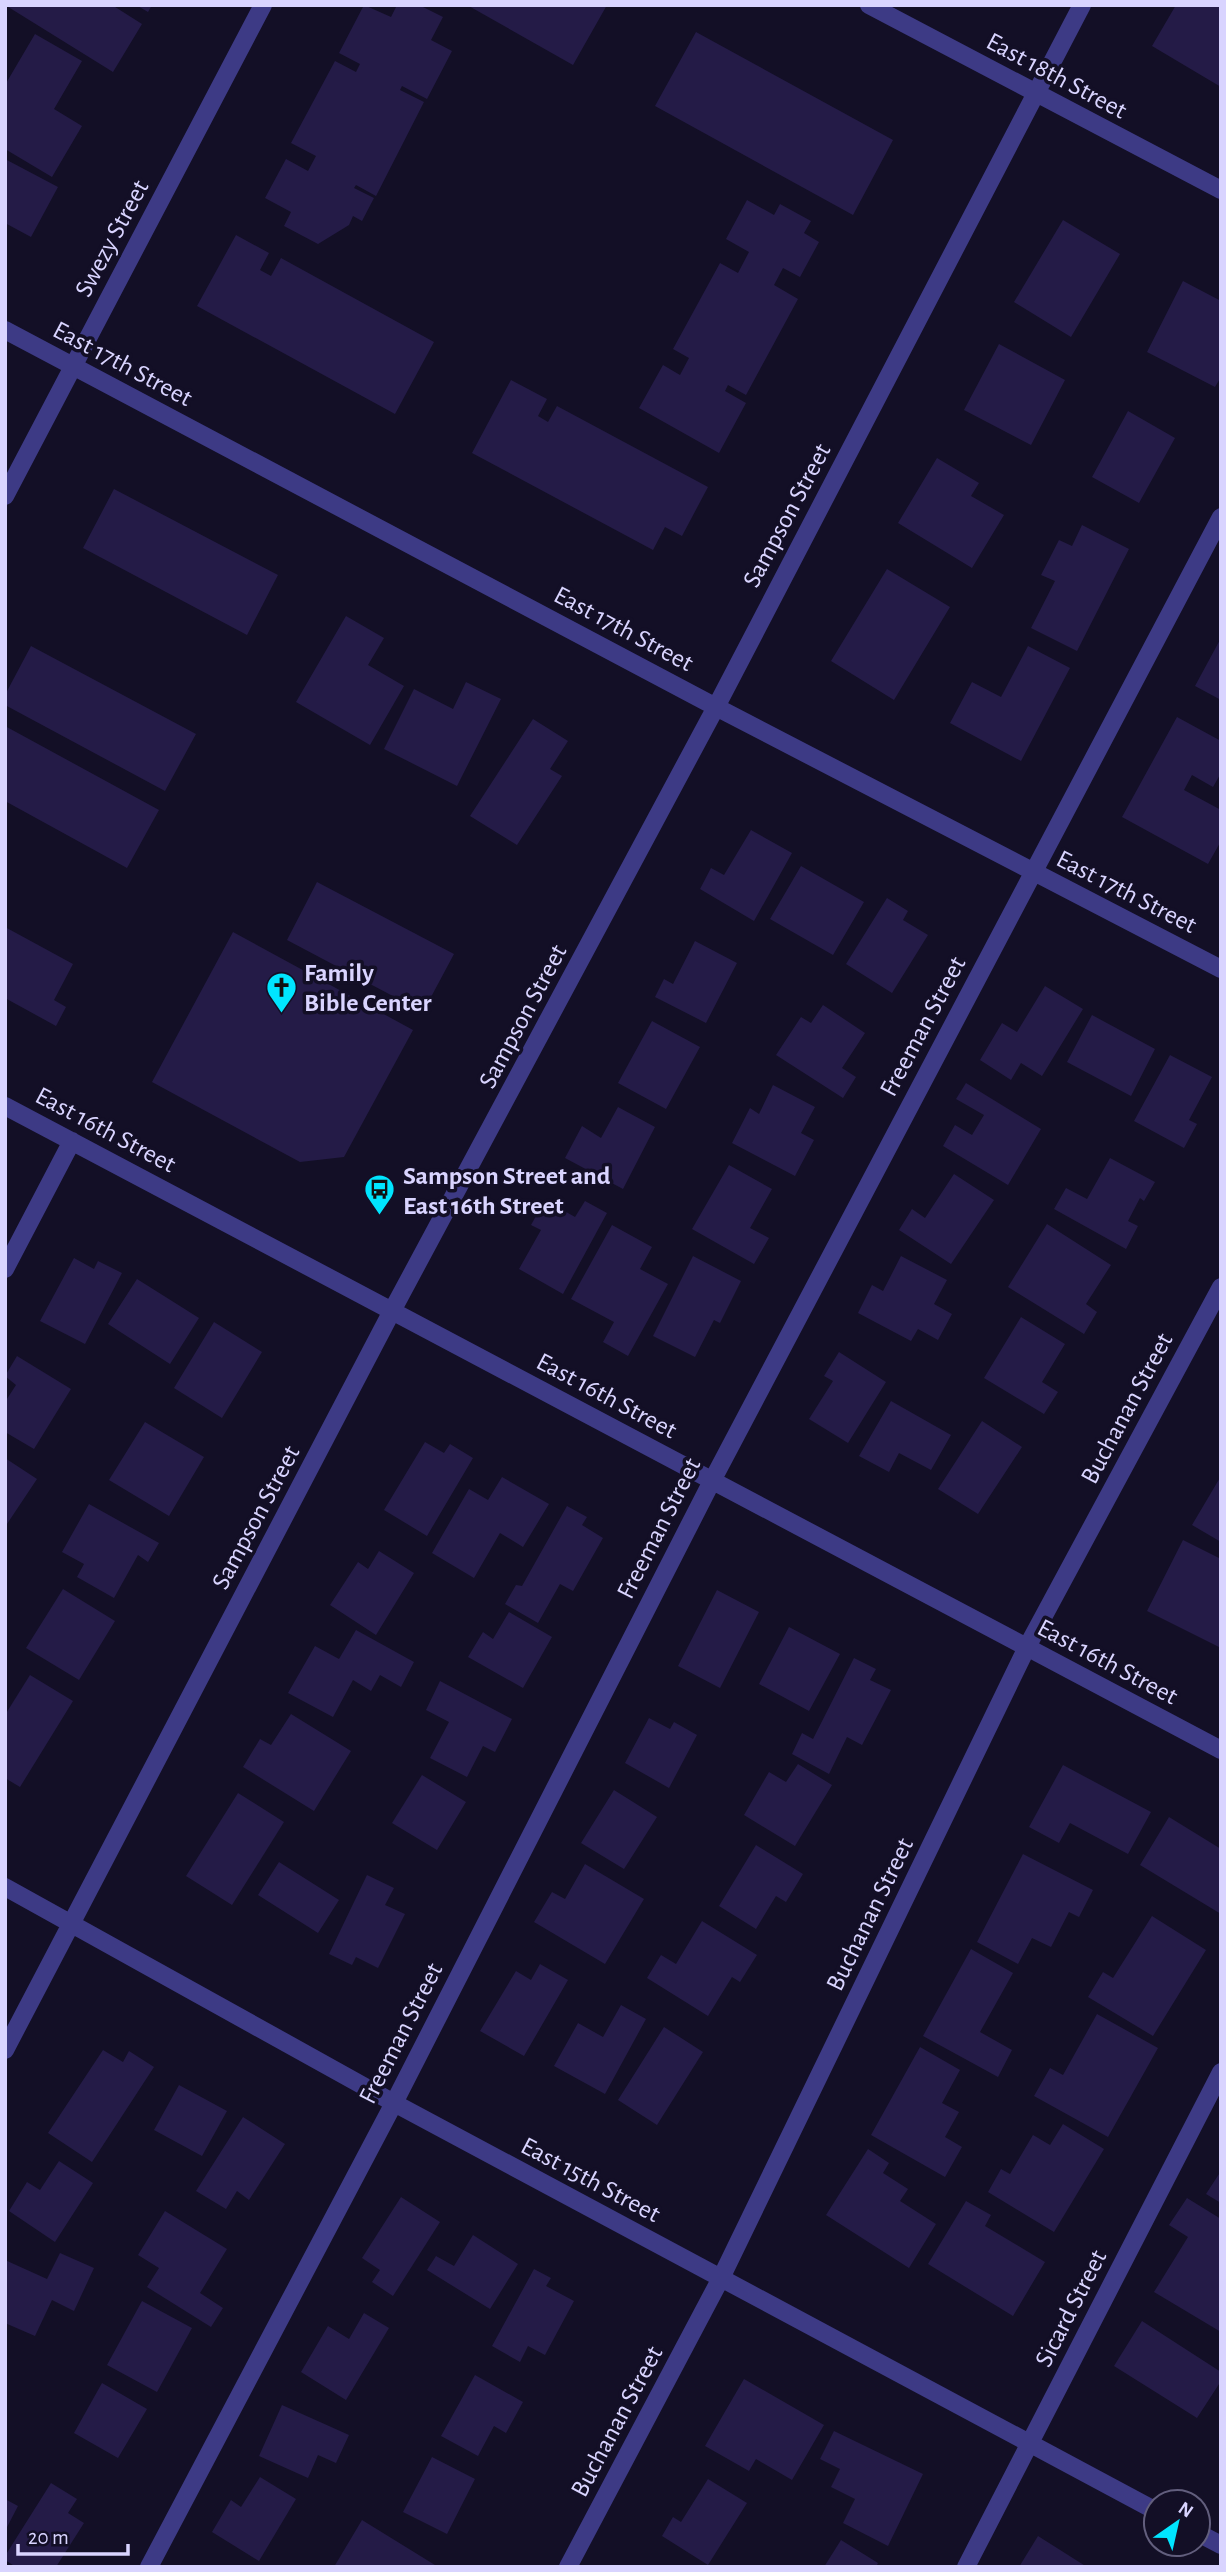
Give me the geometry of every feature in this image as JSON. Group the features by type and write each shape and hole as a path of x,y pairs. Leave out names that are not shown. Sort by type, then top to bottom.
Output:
{"street":[{"name":"Swezy Street","path":"5,496 264,5"},
{"name":"East 18th Street","path":"869,5 1221,190"},
{"name":"Sampson Street","path":"5,2050 392,1311 716,707 1082,5"},
{"name":"East 17th Street","path":"5,330 716,707 1221,969"},
{"name":"Freeman Street","path":"149,2567 394,2103 712,1480 1221,517"},
{"name":"East 16th Street","path":"5,1106 1221,1750"},
{"path":"5,1269 72,1141"},
{"name":"Buchanan Street","path":"568,2567 721,2278 1027,1647 1221,1287"},
{"name":"East 15th Street","path":"5,1887 394,2103 1142,2504"},
{"name":"Sicard Street","path":"966,2567 1221,2072"}],"building":[{"path":"5,5 112,5 142,24 113,72"},
{"path":"136,5 152,5 148,12"},
{"path":"364,5 391,17 397,5 419,5 443,17 431,40 452,51 427,99 402,86 400,90 424,102 376,196 356,185 354,188 374,198 362,221 353,216 349,225 318,244 284,226 291,212 265,198 286,159 308,171 316,156 291,143 335,61 356,72 360,64 339,53"},
{"path":"467,5 607,5 573,65"},
{"path":"1176,5 1221,6 1221,87 1152,46"},
{"path":"696,32 893,140 853,215 655,106"},
{"path":"35,34 82,61 54,109 82,126 52,177 5,149 5,85"},
{"path":"5,159 58,187 31,237 5,223"},
{"path":"747,200 774,215 780,204 811,221 804,233 819,242 800,277 783,268 774,285 798,299 746,395 728,385 725,391 746,403 719,453 639,408 663,365 680,375 689,358 673,349 720,263 738,273 749,252 726,239"},
{"path":"1063,220 1120,254 1071,337 1014,302"},
{"path":"236,235 269,253 260,270 271,276 281,258 434,342 395,414 197,306"},
{"path":"1183,281 1221,301 1221,377 1215,387 1147,352"},
{"path":"999,344 1065,380 1031,445 964,410"},
{"path":"511,380 547,399 538,416 548,422 557,406 708,487 682,536 665,527 653,550 472,453"},
{"path":"1128,411 1175,438 1139,503 1092,477"},
{"path":"937,458 979,483 971,496 1004,515 972,568 898,523"},
{"path":"114,489 278,575 247,635 83,548"},
{"path":"1082,525 1129,549 1077,651 1031,628 1055,581 1041,575 1059,540 1072,546"},
{"path":"887,569 950,607 894,700 831,661"},
{"path":"346,616 384,638 368,665 404,686 370,745 296,702"},
{"path":"1221,638 1221,700 1195,686"},
{"path":"31,646 196,734 165,791 5,705 5,695"},
{"path":"1028,646 1070,668 1021,761 950,723 972,682 1001,697"},
{"path":"466,682 501,699 457,786 384,749 414,689 453,709"},
{"path":"1177,717 1221,741 1221,773 1213,787 1192,775 1184,790 1221,810 1221,841 1208,864 1122,817"},
{"path":"533,719 568,741 550,769 562,776 517,845 470,816"},
{"path":"5,726 159,810 127,868 5,801"},
{"path":"751,830 792,853 754,921 700,889 711,868 724,875"},
{"path":"801,866 864,902 833,955 770,919"},
{"path":"317,882 454,954 423,1012 287,940"},
{"path":"887,898 908,911 903,920 928,935 892,993 846,964"},
{"path":"5,927 73,964 54,1000 66,1007 56,1026 5,998"},
{"path":"233,932 413,1030 344,1157 300,1162 152,1082"},
{"path":"695,941 737,963 706,1023 655,997 664,979 673,984"},
{"path":"1045,986 1083,1009 1042,1076 1021,1063 1011,1080 980,1060 1002,1023 1017,1032"},
{"path":"823,1005 865,1033 842,1068 856,1077 843,1098 776,1055 801,1017 811,1023"},
{"path":"1092,1015 1155,1049 1131,1096 1067,1062"},
{"path":"652,1021 700,1047 666,1109 618,1083"},
{"path":"1170,1055 1212,1077 1189,1120 1197,1124 1184,1148 1134,1121"},
{"path":"966,1083 1041,1129 1008,1185 943,1146 955,1125 972,1135 984,1115 956,1099"},
{"path":"773,1085 815,1107 801,1133 814,1140 795,1176 732,1143 750,1108 759,1114"},
{"path":"618,1107 655,1127 623,1189 565,1158 582,1126 601,1138"},
{"path":"1110,1158 1155,1182 1144,1201 1140,1198 1128,1221 1138,1226 1126,1249 1054,1209 1066,1188 1087,1199"},
{"path":"729,1165 772,1189 750,1228 769,1238 754,1264 692,1229"},
{"path":"954,1174 994,1200 951,1264 899,1230 912,1209 925,1218"},
{"path":"545,1200 575,1217 585,1201 607,1213 563,1294 519,1269 541,1230 531,1225"},
{"path":"1047,1224 1111,1265 1086,1304 1097,1312 1084,1334 1008,1287"},
{"path":"612,1225 652,1247 640,1269 668,1284 628,1356 603,1342 614,1322 571,1299"},
{"path":"693,1256 741,1281 720,1323 714,1320 695,1357 653,1336"},
{"path":"901,1256 947,1280 934,1304 952,1314 938,1340 918,1329 911,1341 858,1313 872,1285 883,1291"},
{"path":"74,1258 94,1269 98,1261 122,1273 85,1344 40,1321"},
{"path":"137,1279 199,1318 170,1364 108,1324"},
{"path":"1021,1317 1065,1344 1042,1382 1058,1392 1044,1414 984,1378"},
{"path":"214,1322 262,1352 222,1418 174,1388"},
{"path":"839,1352 886,1382 848,1443 809,1419 833,1381 824,1376"},
{"path":"17,1356 71,1389 34,1449 5,1432 5,1402 16,1385 5,1376"},
{"path":"891,1401 951,1435 931,1470 899,1453 889,1472 859,1456"},
{"path":"982,1421 1022,1447 978,1514 938,1489"},
{"path":"145,1422 204,1457 169,1516 109,1480"},
{"path":"425,1442 444,1453 450,1444 473,1458 427,1536 384,1510"},
{"path":"5,1458 37,1479 5,1527"},
{"path":"1221,1476 1221,1542 1192,1525"},
{"path":"502,1477 549,1504 523,1547 500,1533 474,1578 432,1553 469,1489 488,1500"},
{"path":"89,1504 159,1543 148,1562 138,1555 114,1598 77,1577 84,1564 62,1552"},
{"path":"567,1506 587,1517 582,1525 603,1538 573,1591 560,1584 538,1623 505,1604 516,1585 522,1586"},
{"path":"1183,1540 1221,1559 1221,1648 1147,1611"},
{"path":"379,1551 414,1573 376,1635 330,1605 358,1562 368,1569"},
{"path":"63,1589 115,1621 79,1680 26,1648"},
{"path":"717,1590 759,1612 720,1688 678,1666"},
{"path":"509,1612 552,1637 523,1688 468,1657 483,1632 493,1639"},
{"path":"789,1627 840,1654 809,1711 759,1684"},
{"path":"356,1630 414,1662 401,1687 380,1675 371,1691 353,1680 333,1717 288,1693 315,1646 339,1659"},
{"path":"854,1658 876,1669 870,1680 891,1690 862,1745 847,1737 829,1774 792,1754 802,1733 813,1739"},
{"path":"30,1675 73,1701 20,1787 5,1778 5,1715"},
{"path":"440,1681 512,1719 495,1752 483,1746 467,1777 430,1758 449,1722 426,1710"},
{"path":"291,1714 351,1751 314,1811 243,1767 260,1739 271,1745"},
{"path":"649,1718 670,1729 674,1722 697,1735 669,1788 625,1763"},
{"path":"798,1764 832,1785 795,1846 744,1815 769,1772 786,1782"},
{"path":"1063,1765 1151,1812 1128,1854 1070,1823 1059,1843 1029,1827"},
{"path":"422,1775 466,1802 437,1850 392,1823"},
{"path":"614,1790 657,1817 624,1869 581,1843"},
{"path":"238,1793 284,1822 232,1905 186,1876"},
{"path":"1169,1817 1221,1849 1221,1914 1140,1865"},
{"path":"756,1845 803,1874 786,1902 776,1896 756,1929 719,1906"},
{"path":"1023,1854 1093,1890 1079,1917 1069,1912 1051,1947 1032,1938 1018,1964 977,1942"},
{"path":"279,1862 339,1900 318,1933 258,1895"},
{"path":"585,1864 644,1899 605,1964 534,1922 552,1892 565,1899"},
{"path":"367,1875 394,1888 385,1905 405,1914 378,1968 356,1957 352,1965 329,1954"},
{"path":"1152,1916 1206,1950 1153,2036 1088,1997 1103,1972 1113,1978"},
{"path":"702,1921 757,1955 740,1982 732,1977 708,2016 647,1978 661,1955 676,1964"},
{"path":"971,1949 1013,1973 980,2032 1012,2050 998,2077 923,2036"},
{"path":"540,1964 568,1980 524,2056 480,2031 516,1971 531,1980"},
{"path":"621,2005 646,2019 605,2094 554,2066 578,2023 603,2037"},
{"path":"1097,2014 1158,2048 1108,2137 1034,2096 1050,2068 1063,2075"},
{"path":"664,2027 703,2052 657,2125 618,2100"},
{"path":"920,2047 960,2070 942,2103 959,2112 945,2137 962,2147 945,2177 871,2135"},
{"path":"103,2050 123,2062 129,2051 154,2067 92,2162 48,2133"},
{"path":"179,2085 227,2111 202,2156 154,2130"},
{"path":"243,2117 285,2144 249,2200 237,2191 226,2209 196,2191"},
{"path":"1063,2124 1104,2149 1054,2232 988,2192 1001,2169 1010,2174 1033,2135 1050,2145"},
{"path":"868,2149 889,2163 883,2173 908,2189 900,2201 936,2224 909,2268 826,2215"},
{"path":"59,2161 93,2183 55,2242 9,2211 27,2182 40,2190"},
{"path":"1221,2171 1221,2203 1206,2194"},
{"path":"401,2197 440,2222 393,2296 372,2282 380,2270 362,2258"},
{"path":"1187,2198 1221,2219 1221,2332 1154,2292 1188,2237 1169,2225"},
{"path":"966,2201 991,2215 985,2226 1045,2262 1013,2316 928,2264"},
{"path":"165,2211 227,2249 200,2293 223,2308 211,2327 147,2287 159,2268 138,2255"},
{"path":"473,2235 518,2264 490,2309 427,2270 436,2256 454,2266"},
{"path":"60,2253 94,2268 74,2311 52,2300 35,2336 5,2323 5,2260 47,2279"},
{"path":"534,2269 551,2278 546,2286 574,2301 545,2355 528,2346 520,2362 492,2346"},
{"path":"142,2301 192,2328 157,2392 107,2365"},
{"path":"364,2313 389,2328 346,2400 301,2372 328,2326 349,2339"},
{"path":"1142,2321 1221,2372 1221,2381 1197,2418 1114,2366"},
{"path":"475,2375 523,2402 506,2433 494,2426 478,2456 441,2436"},
{"path":"744,2379 824,2425 792,2480 756,2459 749,2471 705,2446"},
{"path":"102,2383 147,2409 118,2458 74,2433"},
{"path":"282,2405 349,2435 336,2463 318,2455 308,2478 259,2456"},
{"path":"834,2431 923,2474 888,2546 843,2523 855,2499 831,2487 840,2469 820,2459"},
{"path":"432,2457 475,2479 447,2534 403,2512"},
{"path":"260,2477 296,2499 259,2561 212,2532 231,2500 241,2507"},
{"path":"708,2479 747,2503 708,2565 662,2536 673,2517 681,2522"},
{"path":"51,2483 77,2499 68,2513 84,2523 56,2567 16,2567 5,2560 5,2556"},
{"path":"5,2499 18,2506 5,2531"},
{"path":"362,2520 435,2565 434,2567 334,2567"},
{"path":"1038,2536 1087,2567 1019,2567"},
{"path":"841,2540 878,2563 876,2567 824,2567"}],"place":[{"name":"Family Bible Center","path":"281,1014"},
{"name":"Sampson Street and East 16th Street","path":"380,1217"}]}
